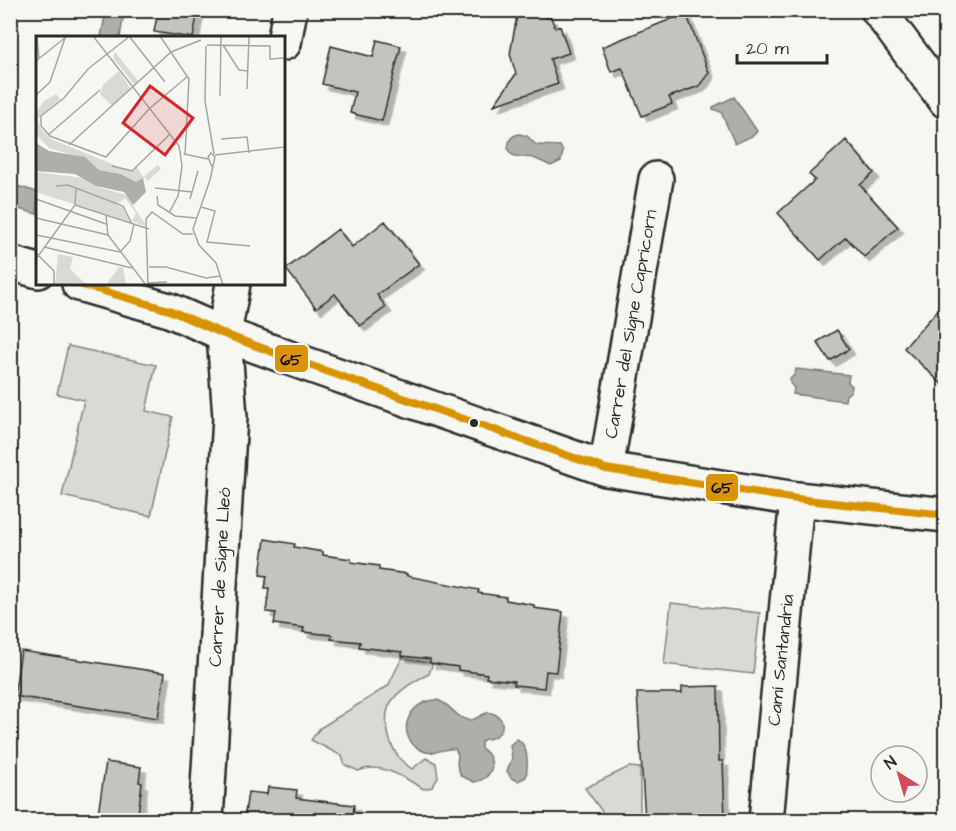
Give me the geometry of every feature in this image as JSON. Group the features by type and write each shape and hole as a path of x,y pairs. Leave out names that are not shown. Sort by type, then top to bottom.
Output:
{"street":[{"path":"285,38 290,10"},
{"path":"878,10 945,101"},
{"name":"Carrer del Signe Capricorn","path":"606,469 656,179"},
{"path":"10,263 36,270"},
{"path":"82,285 169,310 224,334 606,469 797,500 945,514"},
{"name":"Carrer de Signe Lleó","path":"206,820 230,417 224,334 233,285"},
{"name":"Camí Santandria","path":"766,820 797,500"}],"shaded area":[{"path":"115,15 123,19 120,36 101,36 105,16"},
{"path":"734,97 757,131 754,135 735,144 721,112 713,109"},
{"path":"519,134 527,136 536,145 560,146 563,152 561,161 551,166 533,158 512,155 508,148 510,141 512,137"},
{"path":"11,184 36,192 36,214 11,207"},
{"path":"68,346 156,365 146,411 173,417 151,516 62,496 84,400 57,394"},
{"path":"796,369 849,375 848,382 852,386 851,391 846,395 845,401 793,394 794,388 790,379"},
{"path":"671,603 760,613 753,674 664,664"},
{"path":"402,658 433,663 429,674 408,685 394,698 387,716 390,740 402,761 412,769 426,758 436,763 438,778 432,787 424,789 384,769 367,768 358,771 345,765 342,756 311,740 320,728 388,686"},
{"path":"437,700 446,704 464,719 469,720 492,713 500,719 501,731 494,737 481,742 481,748 492,763 489,773 481,780 474,782 461,776 457,765 458,754 455,749 427,752 414,745 409,738 407,730 411,713 426,702"},
{"path":"517,739 524,746 527,761 526,777 518,781 511,778 507,771 512,758 510,745"},
{"path":"629,767 640,768 640,820 608,820 585,788"}],"building":[{"path":"158,10 198,10 193,36 154,32"},
{"path":"518,10 544,10 546,18 551,17 555,28 560,26 569,53 550,59 558,84 494,105 516,74 510,54"},
{"path":"686,13 709,73 699,86 669,97 672,104 642,116 622,68 611,72 602,47"},
{"path":"377,40 401,46 382,121 350,113 355,92 322,84 331,46 373,57"},
{"path":"846,140 874,173 860,185 898,227 864,257 846,237 820,260 778,213 815,180 809,174"},
{"path":"385,221 419,264 377,295 386,307 360,326 335,294 316,308 286,269 338,229 352,247"},
{"path":"945,302 945,387 904,348"},
{"path":"837,330 849,349 830,361 817,342"},
{"path":"265,539 295,544 294,547 323,552 323,555 351,559 351,562 379,566 379,570 479,590 478,593 506,597 506,600 534,605 534,608 563,612 556,672 546,671 544,688 514,685 514,681 486,678 487,674 430,663 430,659 402,656 402,652 359,647 360,642 331,639 332,635 303,632 304,628 274,624 276,613 266,612 269,588 265,588 267,576 260,575"},
{"path":"21,651 165,673 158,718 14,696"},
{"path":"718,686 719,761 723,761 725,820 645,820 637,693 682,693 682,687"},
{"path":"106,762 141,767 139,782 142,783 138,814 134,813 133,820 97,820"},
{"path":"268,787 297,790 296,798 354,805 353,820 244,820 248,792 267,794"}],"transit line":[{"name":"65","path":"82,285 169,310 224,334 289,358 606,469 797,499 946,515"}]}
